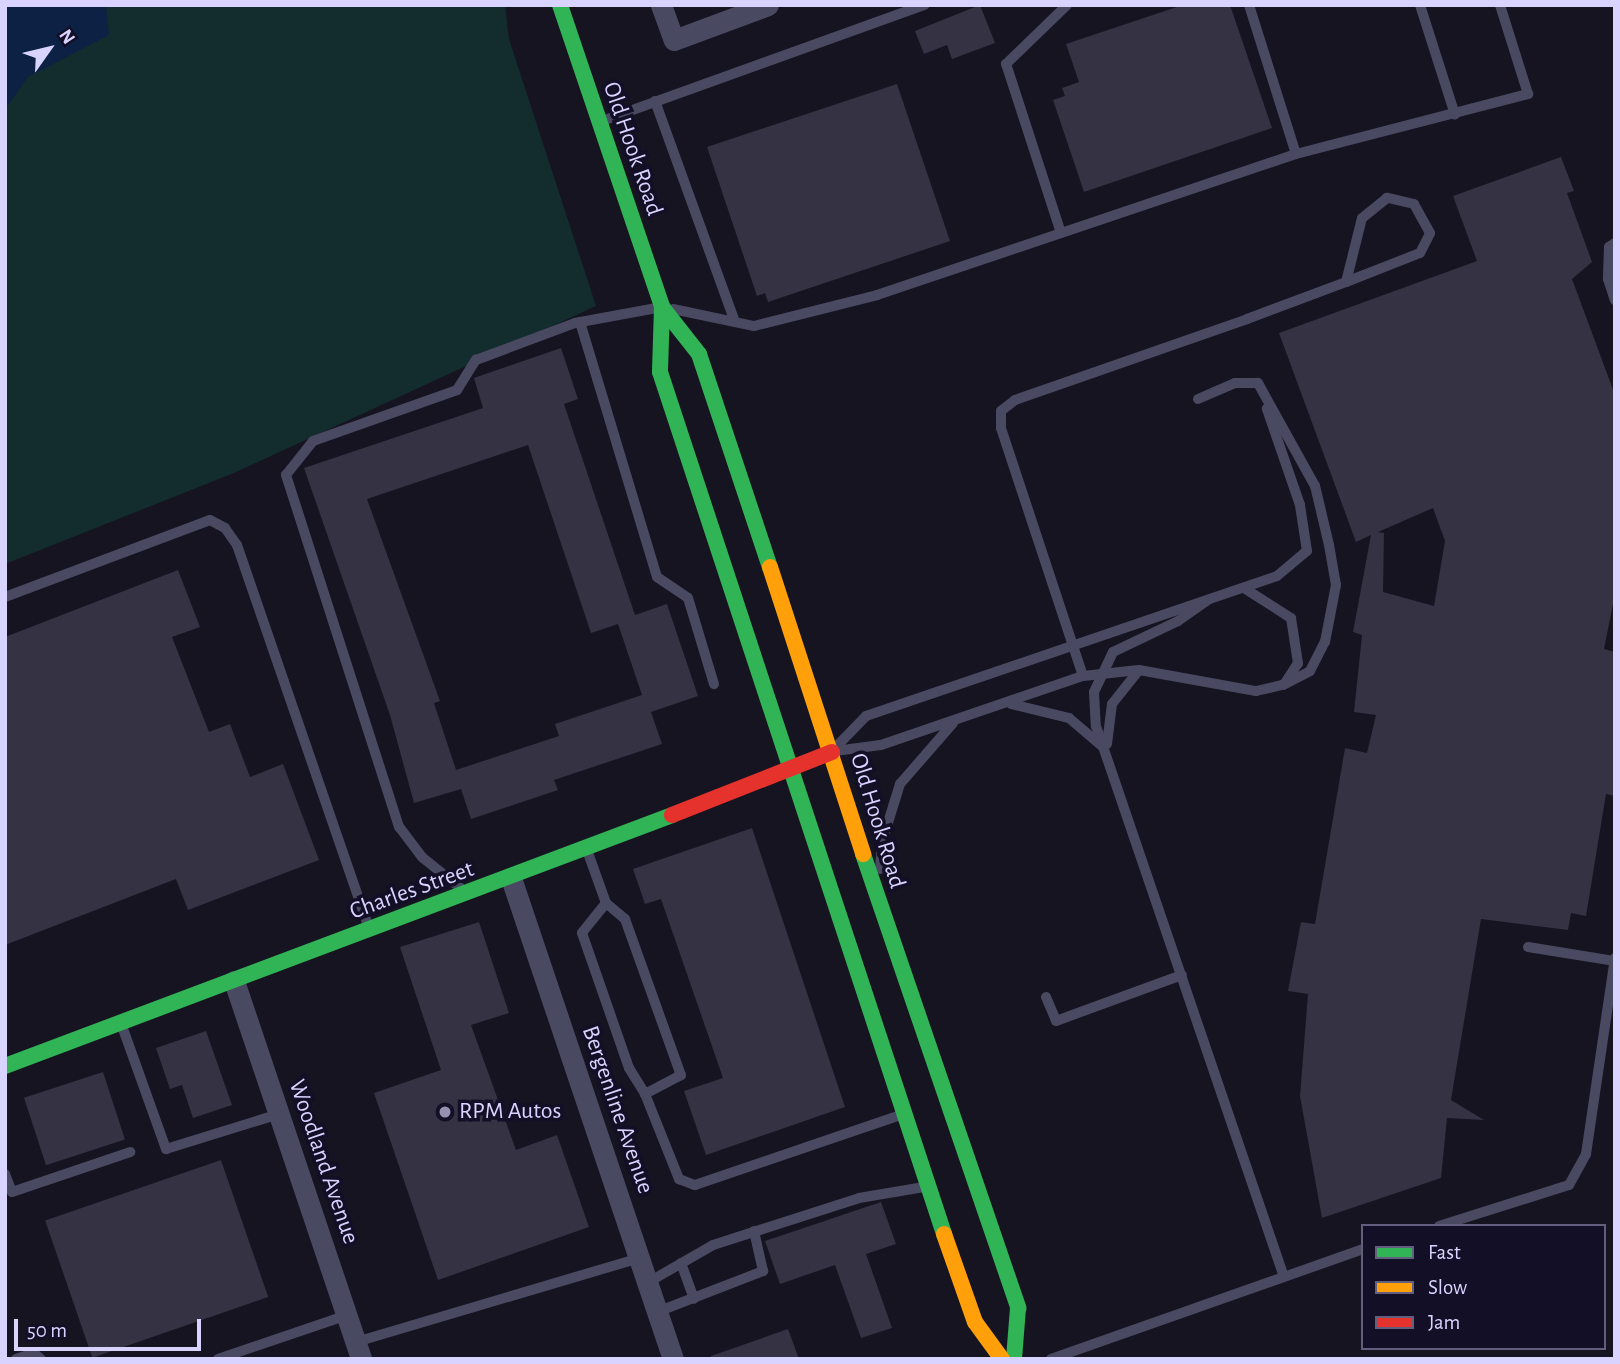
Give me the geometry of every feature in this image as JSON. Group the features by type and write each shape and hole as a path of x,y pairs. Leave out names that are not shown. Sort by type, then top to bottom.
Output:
{"main road":[{"name":"Old Hook Road","path":"560,5 662,307 699,354 832,752 878,904 1018,1308 1014,1359"},
{"name":"Old Hook Road","path":"662,307 660,372 927,1186 975,1322 1002,1359"},
{"name":"Charles Street","path":"5,1066 511,878 788,766 832,752"}],"street":[{"path":"661,5 674,40 768,5"},
{"name":"Bergenline Avenue","path":"511,878 673,1359"},
{"name":"Woodland Avenue","path":"234,981 359,1351"}],"lane":[{"path":"599,122 925,5"},
{"path":"1060,233 1006,64 1068,5"},
{"path":"1249,5 1296,154"},
{"path":"1419,5 1455,115"},
{"path":"468,894 422,857 398,827 286,475 313,441 442,398 457,390 476,360 580,322 662,307 754,326 877,295 1296,154 1528,94 1500,5"},
{"path":"655,101 736,323"},
{"path":"1083,676 1001,428 1001,411 1015,400 1346,282 1420,253 1430,233 1415,204 1387,198 1362,218 1346,282"},
{"path":"1615,243 1609,247 1608,279 1615,300"},
{"path":"580,322 657,577 688,598 714,684"},
{"path":"1198,399 1235,383 1258,383"},
{"path":"832,752 866,716 1277,576 1307,551 1300,505 1258,383"},
{"path":"832,752 881,745 1083,676 1139,670 1256,691 1283,685 1310,671 1325,642 1336,585 1315,486 1258,383"},
{"path":"5,597 210,520 225,528 237,545 370,931"},
{"path":"1244,588 1291,618 1298,663 1283,685"},
{"path":"1208,600 1178,621 1113,652 1099,674 1094,692 1096,726 1107,750 1283,1274"},
{"path":"1107,750 1112,704 1139,670"},
{"path":"1008,703 1069,718 1107,750"},
{"path":"878,904 882,842 900,784 956,720"},
{"path":"586,848 606,903 625,919 681,1075 645,1094"},
{"path":"606,903 582,933 629,1068 645,1094 679,1179 695,1185 903,1114"},
{"path":"1445,1224 1569,1185 1586,1154 1614,960 1528,947"},
{"path":"1045,997 1056,1021 1182,975"},
{"path":"121,1023 166,1149 279,1114"},
{"path":"5,1174 12,1192 130,1152"},
{"path":"647,1283 681,1263 754,1231 859,1198 927,1186"},
{"path":"657,1312 763,1271 754,1231"},
{"path":"1051,1359 1283,1274 1361,1251"},
{"path":"359,1351 639,1258"},
{"path":"681,1263 694,1299"},
{"path":"218,1359 347,1315"},
{"path":"16,1359 34,1353 41,1359"}],"green space":[{"path":"5,5 505,5 509,39 596,306 234,473 5,564"}],"water":[{"path":"5,5 106,5 109,35 28,77 5,109"}],"building":[{"path":"980,5 995,43 952,59 947,45 924,54 915,31"},
{"path":"1183,5 1230,5 1272,128 1084,192 1053,100 1065,96 1062,88 1079,82 1066,44"},
{"path":"897,84 950,241 768,302 765,293 757,296 707,147"},
{"path":"1561,157 1574,191 1567,193 1592,262 1572,279 1615,395 1615,594 1604,649 1615,652 1615,796 1606,794 1586,916 1571,913 1568,930 1481,919 1451,1100 1484,1120 1447,1118 1441,1178 1322,1218 1300,1096 1308,994 1288,991 1301,922 1315,924 1345,748 1367,753 1376,715 1354,712 1362,635 1353,632 1371,535 1356,542 1279,333 1477,261 1453,196","holes":["1433,508 1445,541 1434,606 1383,592 1384,533 1378,532"]},
{"path":"561,348 578,399 564,404 635,615 667,604 698,696 651,712 662,744 554,780 558,790 471,819 461,789 414,803 390,715 304,468 483,408 474,378","holes":["528,445 591,633 618,624 642,695 555,724 559,736 456,770 434,703 440,701 367,499"]},
{"path":"178,570 200,627 172,637 209,732 230,724 250,777 283,764 319,860 188,910 176,879 5,945 5,637"},
{"path":"752,828 845,1107 706,1155 684,1091 723,1078 661,899 645,904 633,869"},
{"path":"479,922 509,1013 471,1025 516,1150 557,1135 589,1227 438,1280 374,1093 441,1070 400,947"},
{"path":"206,1031 232,1105 193,1118 182,1085 170,1089 156,1048"},
{"path":"103,1072 125,1140 46,1165 24,1098"},
{"path":"221,1160 268,1297 92,1358 45,1221"},
{"path":"881,1202 896,1244 866,1254 892,1328 861,1338 835,1265 780,1284 765,1241"},
{"path":"788,1329 799,1359 711,1359 711,1356"}],"traffic: fast":[{"path":"560,5 662,307 699,354 770,567"},
{"path":"662,307 660,372 944,1234"},
{"path":"5,1066 672,815"},
{"path":"863,854 1018,1308 1014,1359"}],"traffic: slow":[{"path":"770,567 863,854"},
{"path":"944,1234 975,1322 1002,1359"}],"traffic: jam":[{"path":"672,815 832,752"}],"place":[{"name":"RPM Autos","path":"445,1112"}]}
